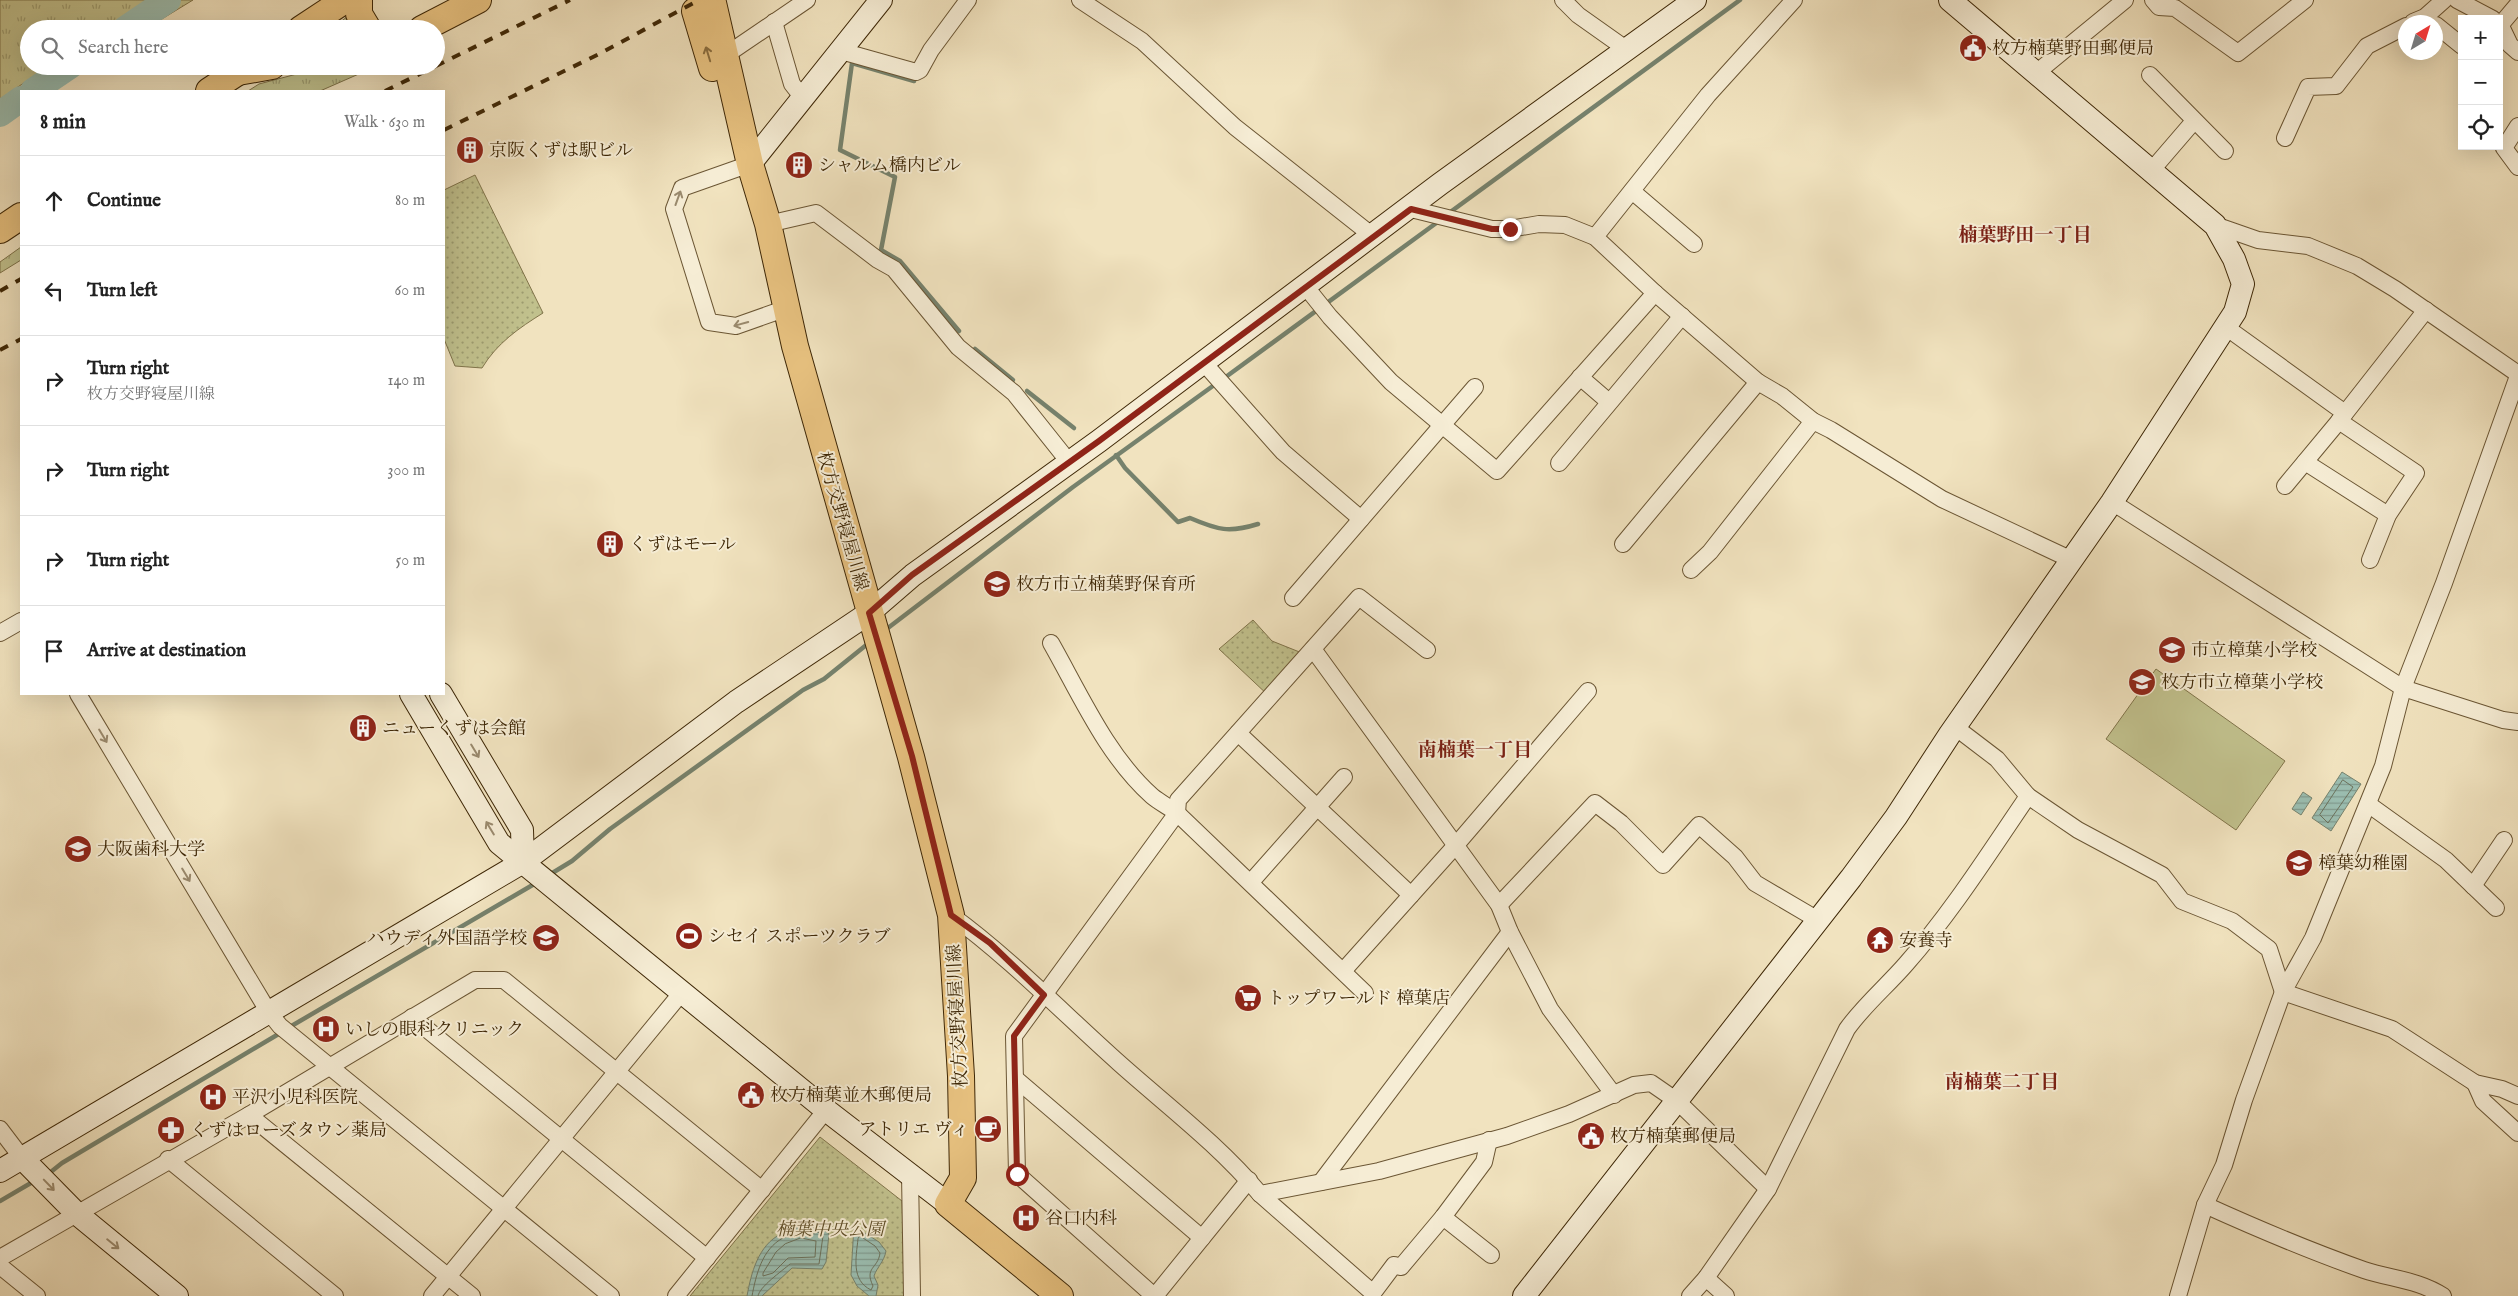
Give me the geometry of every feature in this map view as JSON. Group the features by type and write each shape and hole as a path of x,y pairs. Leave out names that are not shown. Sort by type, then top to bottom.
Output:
{"main road":[{"path":"314,20 344,0"},
{"path":"359,0 359,14 363,20"},
{"path":"439,20 478,0"},
{"name":"枚方交野寝屋川線","path":"750,164 713,69 704,7 726,55 750,164 768,224 795,346 869,613 912,756 951,915 961,1076 964,1178 948,1204"},
{"path":"211,90 234,75"},
{"path":"0,230 20,217"},
{"path":"948,1204 1060,1296"}],"street":[{"path":"726,55 807,0"},
{"path":"787,308 736,326 709,322 674,210 682,188 750,164 881,0"},
{"path":"841,51 916,72 920,70 931,50 968,0"},
{"path":"1080,0 1142,41 1235,127 1374,236"},
{"path":"1563,0 1578,15 1626,49"},
{"path":"0,1170 523,862 736,702 869,613 912,575 1306,287 1411,209 1440,184 1695,0"},
{"path":"1595,237 1708,95 1794,0"},
{"path":"1524,1296 1818,920 1896,817 1955,727 2112,502 2227,328 2235,312 2243,284 2234,259 2215,225 1950,0"},
{"path":"2035,74 2125,0"},
{"path":"2153,0 2159,7 2180,4 2238,53 2305,0"},
{"path":"2432,15 2444,0"},
{"path":"2457,0 2486,15"},
{"path":"2503,17 2518,4"},
{"path":"774,22 792,84 803,98"},
{"path":"2285,138 2308,87 2336,86 2367,46 2398,30"},
{"path":"2503,31 2510,46 2518,52"},
{"path":"2443,33 2458,43"},
{"path":"2150,76 2225,151"},
{"path":"2151,171 2194,120"},
{"path":"2518,126 2504,148 2518,167"},
{"path":"1632,191 1694,244"},
{"path":"1411,209 1492,229 1510,229 1539,224 1565,225 1595,237 1655,293 1758,382 1782,396 1813,421 1831,430 1942,499 2072,560"},
{"path":"768,224 816,214 878,260 894,269 958,347 1014,393 1069,462"},
{"path":"2178,1296 2205,1206 2224,1165 2244,1100 2283,992 2312,938 2383,766 2403,688 2444,583 2518,375 2426,310 2357,266 2308,246 2258,240 2215,225"},
{"path":"1306,287 1330,317 1392,382 1497,471 1655,293"},
{"path":"2285,486 2426,310"},
{"path":"1559,463 1682,316"},
{"path":"2227,328 2416,473 2388,515 2370,560"},
{"path":"1203,362 1283,452 1360,519"},
{"path":"1580,377 1610,402"},
{"path":"1623,544 1758,382"},
{"path":"1293,598 1475,387"},
{"path":"1690,570 1710,552 1813,421"},
{"path":"2305,462 2388,515"},
{"path":"2112,502 2403,688 2504,720 2518,722"},
{"path":"1248,1180 1155,1296 1017,1174 1014,1036 1177,813 1178,800 1359,597 1427,650"},
{"path":"0,633 20,621"},
{"path":"1051,643 1084,705 1120,759 1152,796 1177,813 1344,970 1365,993"},
{"path":"1312,649 1499,906 1510,932 1550,1009 1614,1095"},
{"path":"1344,970 1456,845 1588,691"},
{"path":"79,695 268,1012 280,1026 611,1296"},
{"path":"412,695 499,843 683,991 826,1110 948,1204"},
{"path":"442,695 522,830 523,862"},
{"path":"1955,727 1997,759 2028,796 2078,830 2162,875 2182,900 2232,921 2269,949 2283,992"},
{"path":"1238,733 1411,895"},
{"path":"1250,882 1344,777"},
{"path":"1690,1296 1706,1278 1768,1189 1847,1029 1907,963 1968,884 2028,796"},
{"path":"1499,906 1595,803 1621,824 1663,865 1699,825 1735,857 1755,883 1818,920"},
{"path":"2368,804 2446,860 2496,908"},
{"path":"2473,886 2504,840"},
{"path":"951,915 990,943 1044,995 1248,1180 1260,1194 1373,1293 1394,1265 1401,1267 1443,1217 1484,1162 1489,1140"},
{"path":"1321,1182 1510,932"},
{"path":"0,1258 475,980 504,980 762,1190"},
{"path":"432,1296 683,991"},
{"path":"2283,992 2392,1029 2475,1083 2502,1088 2518,1096"},
{"path":"412,1017 707,1258"},
{"path":"1016,1079 1202,1238"},
{"path":"1260,1194 1379,1171 1489,1140 1569,1114 1634,1085 1651,1083 1677,1101 1768,1189"},
{"path":"2475,1083 2483,1101 2518,1133"},
{"path":"676,1296 826,1110"},
{"path":"249,1114 472,1296"},
{"path":"0,1129 22,1158 76,1213 177,1296"},
{"path":"168,1159 335,1296"},
{"path":"910,1174 912,1296"},
{"path":"2205,1206 2298,1246 2366,1271 2428,1286 2443,1296"},
{"path":"1443,1217 1491,1255"},
{"path":"0,1266 37,1296"},
{"path":"1706,1278 1726,1296"}],"green space":[{"path":"0,0 193,0 160,20 148,20 138,7 118,20 20,20 20,75 36,75 0,99"},
{"path":"349,15 352,20 343,20"},
{"path":"293,75 356,75 322,90 250,90 259,84"},
{"path":"475,175 543,313 517,330 494,351 482,368 455,366 445,341 445,190"},
{"path":"20,248 20,261 0,273 0,262"},
{"path":"1253,620 1272,641 1307,655 1270,697 1219,649"},
{"path":"2156,669 2285,761 2236,830 2106,739"},
{"name":"楠葉中央公園","path":"820,1137 902,1201 905,1296 690,1296"}],"water":[{"path":"2342,772 2361,784 2331,831 2312,818"},
{"path":"2303,792 2312,798 2301,815 2292,809"},
{"path":"802,1224 810,1229 818,1225 829,1234 826,1262 822,1269 792,1268 762,1296 747,1296 753,1270 767,1245 781,1234"},
{"path":"854,1226 879,1242 886,1251 874,1276 878,1285 876,1296 869,1296 857,1286 851,1275"}],"waterway":[{"path":"138,20 168,0"},
{"path":"1449,213 1740,0"},
{"path":"914,81 852,63 840,150 895,177 881,250 900,261 959,331"},
{"path":"34,90 57,75"},
{"path":"0,114 20,100"},
{"path":"1223,379 1439,221"},
{"path":"975,349 1013,380"},
{"path":"884,631 1073,487 1217,383"},
{"path":"1027,391 1074,428"},
{"path":"1116,455 1125,468 1178,522 1190,518 1216,528 1224,529 1239,529 1258,524"},
{"path":"549,875 572,861 610,829 803,690 824,679 870,642"},
{"path":"288,1028 536,883"},
{"path":"47,1175 62,1163 282,1032"},
{"path":"0,1201 36,1180"}],"railway":[{"path":"445,62 570,0"},
{"path":"445,130 599,54 699,0"},
{"path":"387,90 418,75"},
{"path":"0,291 20,280"},
{"path":"0,350 20,340"}],"place":[{"name":"枚方楠葉野田郵便局","path":"1973,48"},
{"name":"京阪くずは駅ビル","path":"470,150"},
{"name":"シャルム橋内ビル","path":"799,165"},
{"name":"くずはモール","path":"610,544"},
{"name":"枚方市立楠葉野保育所","path":"997,584"},
{"name":"市立樟葉小学校","path":"2172,650"},
{"name":"枚方市立樟葉小学校","path":"2142,682"},
{"name":"ニューくずは会館","path":"363,728"},
{"name":"大阪歯科大学","path":"78,849"},
{"name":"樟葉幼稚園","path":"2299,863"},
{"name":"シセイ スポーツクラブ","path":"689,936"},
{"name":"ハウディ外国語学校","path":"546,938"},
{"name":"安養寺","path":"1880,940"},
{"name":"トップワールド 樟葉店","path":"1248,998"},
{"name":"いしの眼科クリニック","path":"326,1029"},
{"name":"枚方楠葉並木郵便局","path":"751,1095"},
{"name":"平沢小児科医院","path":"213,1097"},
{"name":"アトリエ ヴィ","path":"988,1129"},
{"name":"くずはローズタウン薬局","path":"171,1130"},
{"name":"枚方楠葉郵便局","path":"1591,1136"},
{"name":"谷口内科","path":"1026,1218"}],"district":[{"name":"楠葉野田一丁目","path":"2025,234"},
{"name":"南楠葉一丁目","path":"1475,749"},
{"name":"南楠葉二丁目","path":"2002,1081"}],"route":[{"path":"1017,1174 1014,1036 1044,995 990,943 951,915 912,756 869,613 912,575 1099,441 1411,209 1492,229 1510,229"}]}
